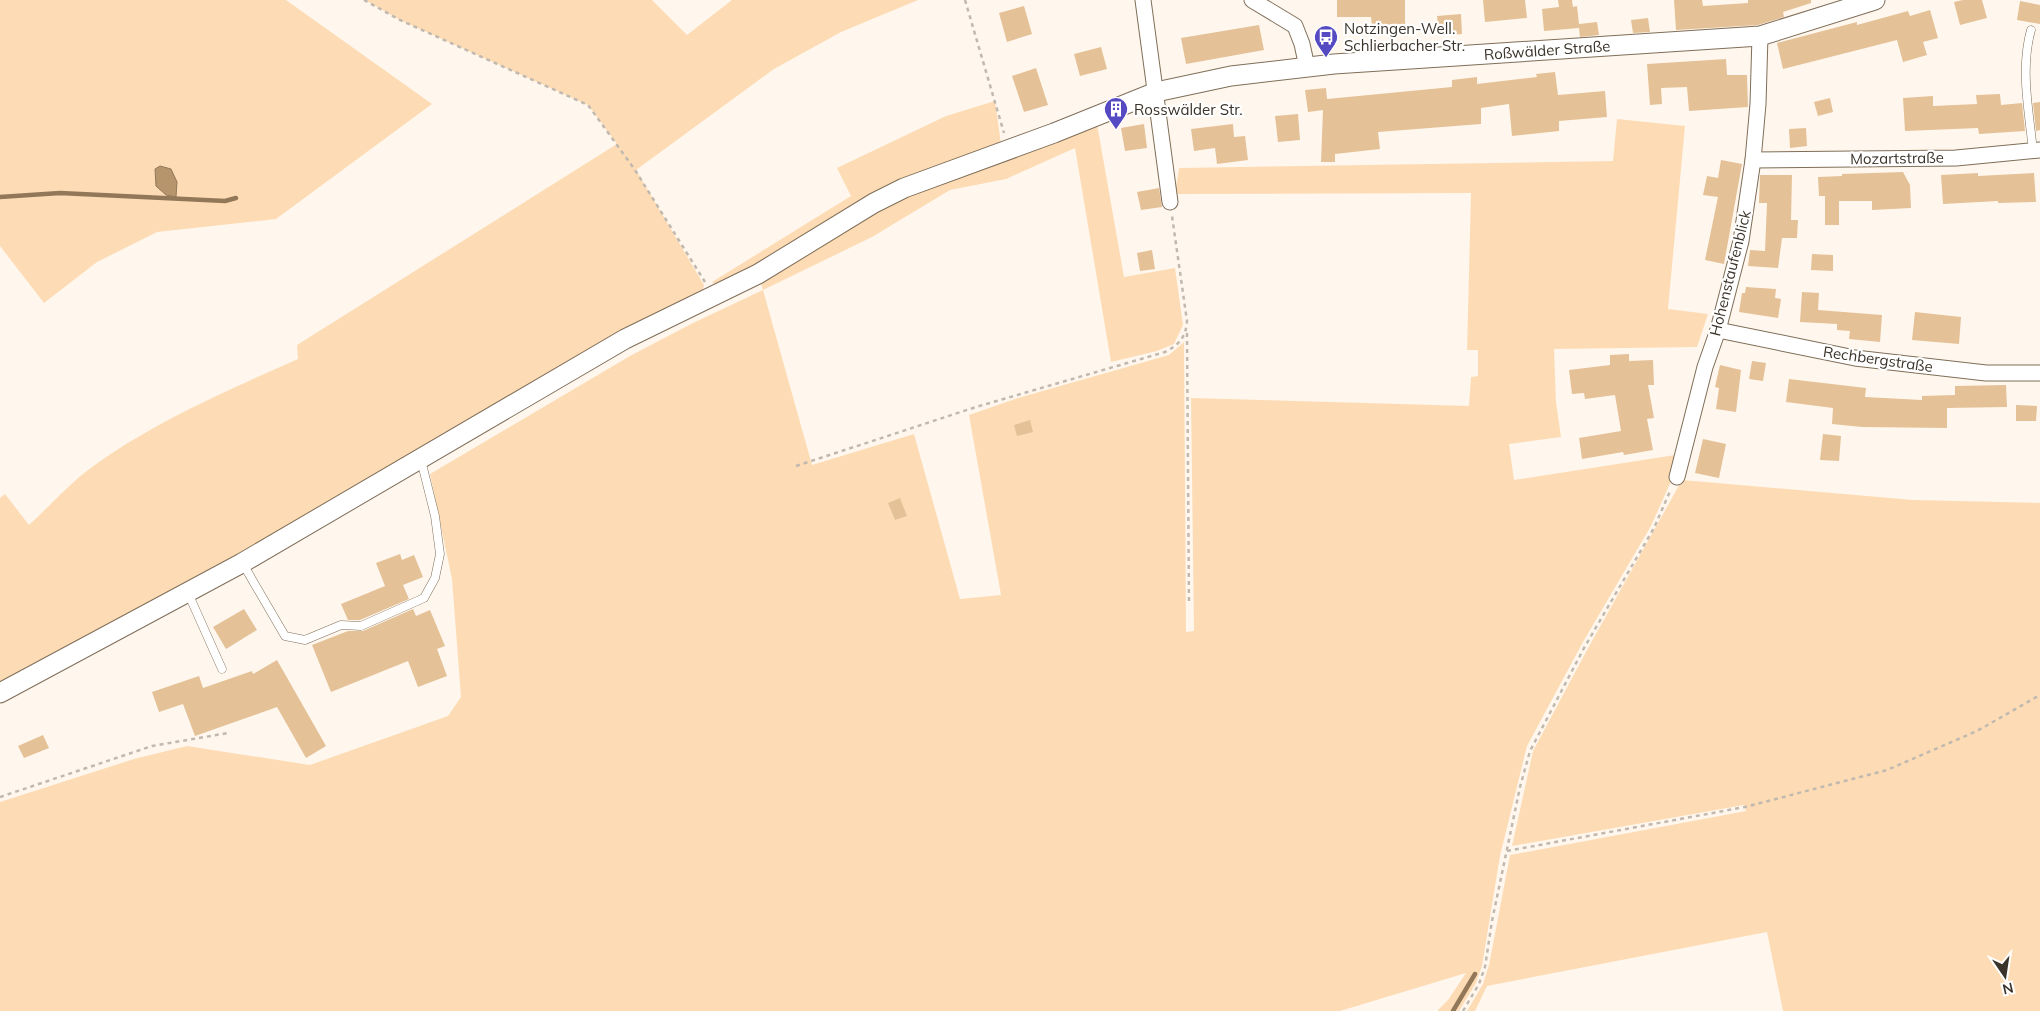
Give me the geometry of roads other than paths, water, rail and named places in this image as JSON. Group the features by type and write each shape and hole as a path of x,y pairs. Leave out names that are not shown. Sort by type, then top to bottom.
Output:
{"street":[{"path":"1143,0 1170,202"},
{"path":"1252,0 1295,26 1302,44 1306,67"},
{"name":"Roßwälder Straße","path":"0,693 242,563 421,460 531,392 625,339 758,274 874,203 904,188 1054,134 1156,92 1231,76 1306,67 1760,36 1875,0"},
{"name":"Hohenstaufenblick","path":"1677,477 1705,367 1718,330 1741,241 1753,160 1758,104 1760,36"},
{"name":"Mozartstraße","path":"1753,160 1956,158 2037,151"},
{"name":"Rechbergstraße","path":"1718,330 1855,358 1986,373 2040,373"}],"lane":[{"path":"2032,30 2027,46 2026,80 2037,151"},
{"path":"242,563 285,636 305,640 341,625 361,626 424,598 436,578 440,554 435,516 421,460"},
{"path":"188,593 222,669"}],"waterway":[{"path":"0,197 60,193 225,201 236,198"},
{"path":"1453,1011 1475,974"}],"place":[{"name":"Notzingen-Well. Schlierbacher Str.","path":"1326,58"},
{"name":"Rosswälder Str.","path":"1116,130"}]}
